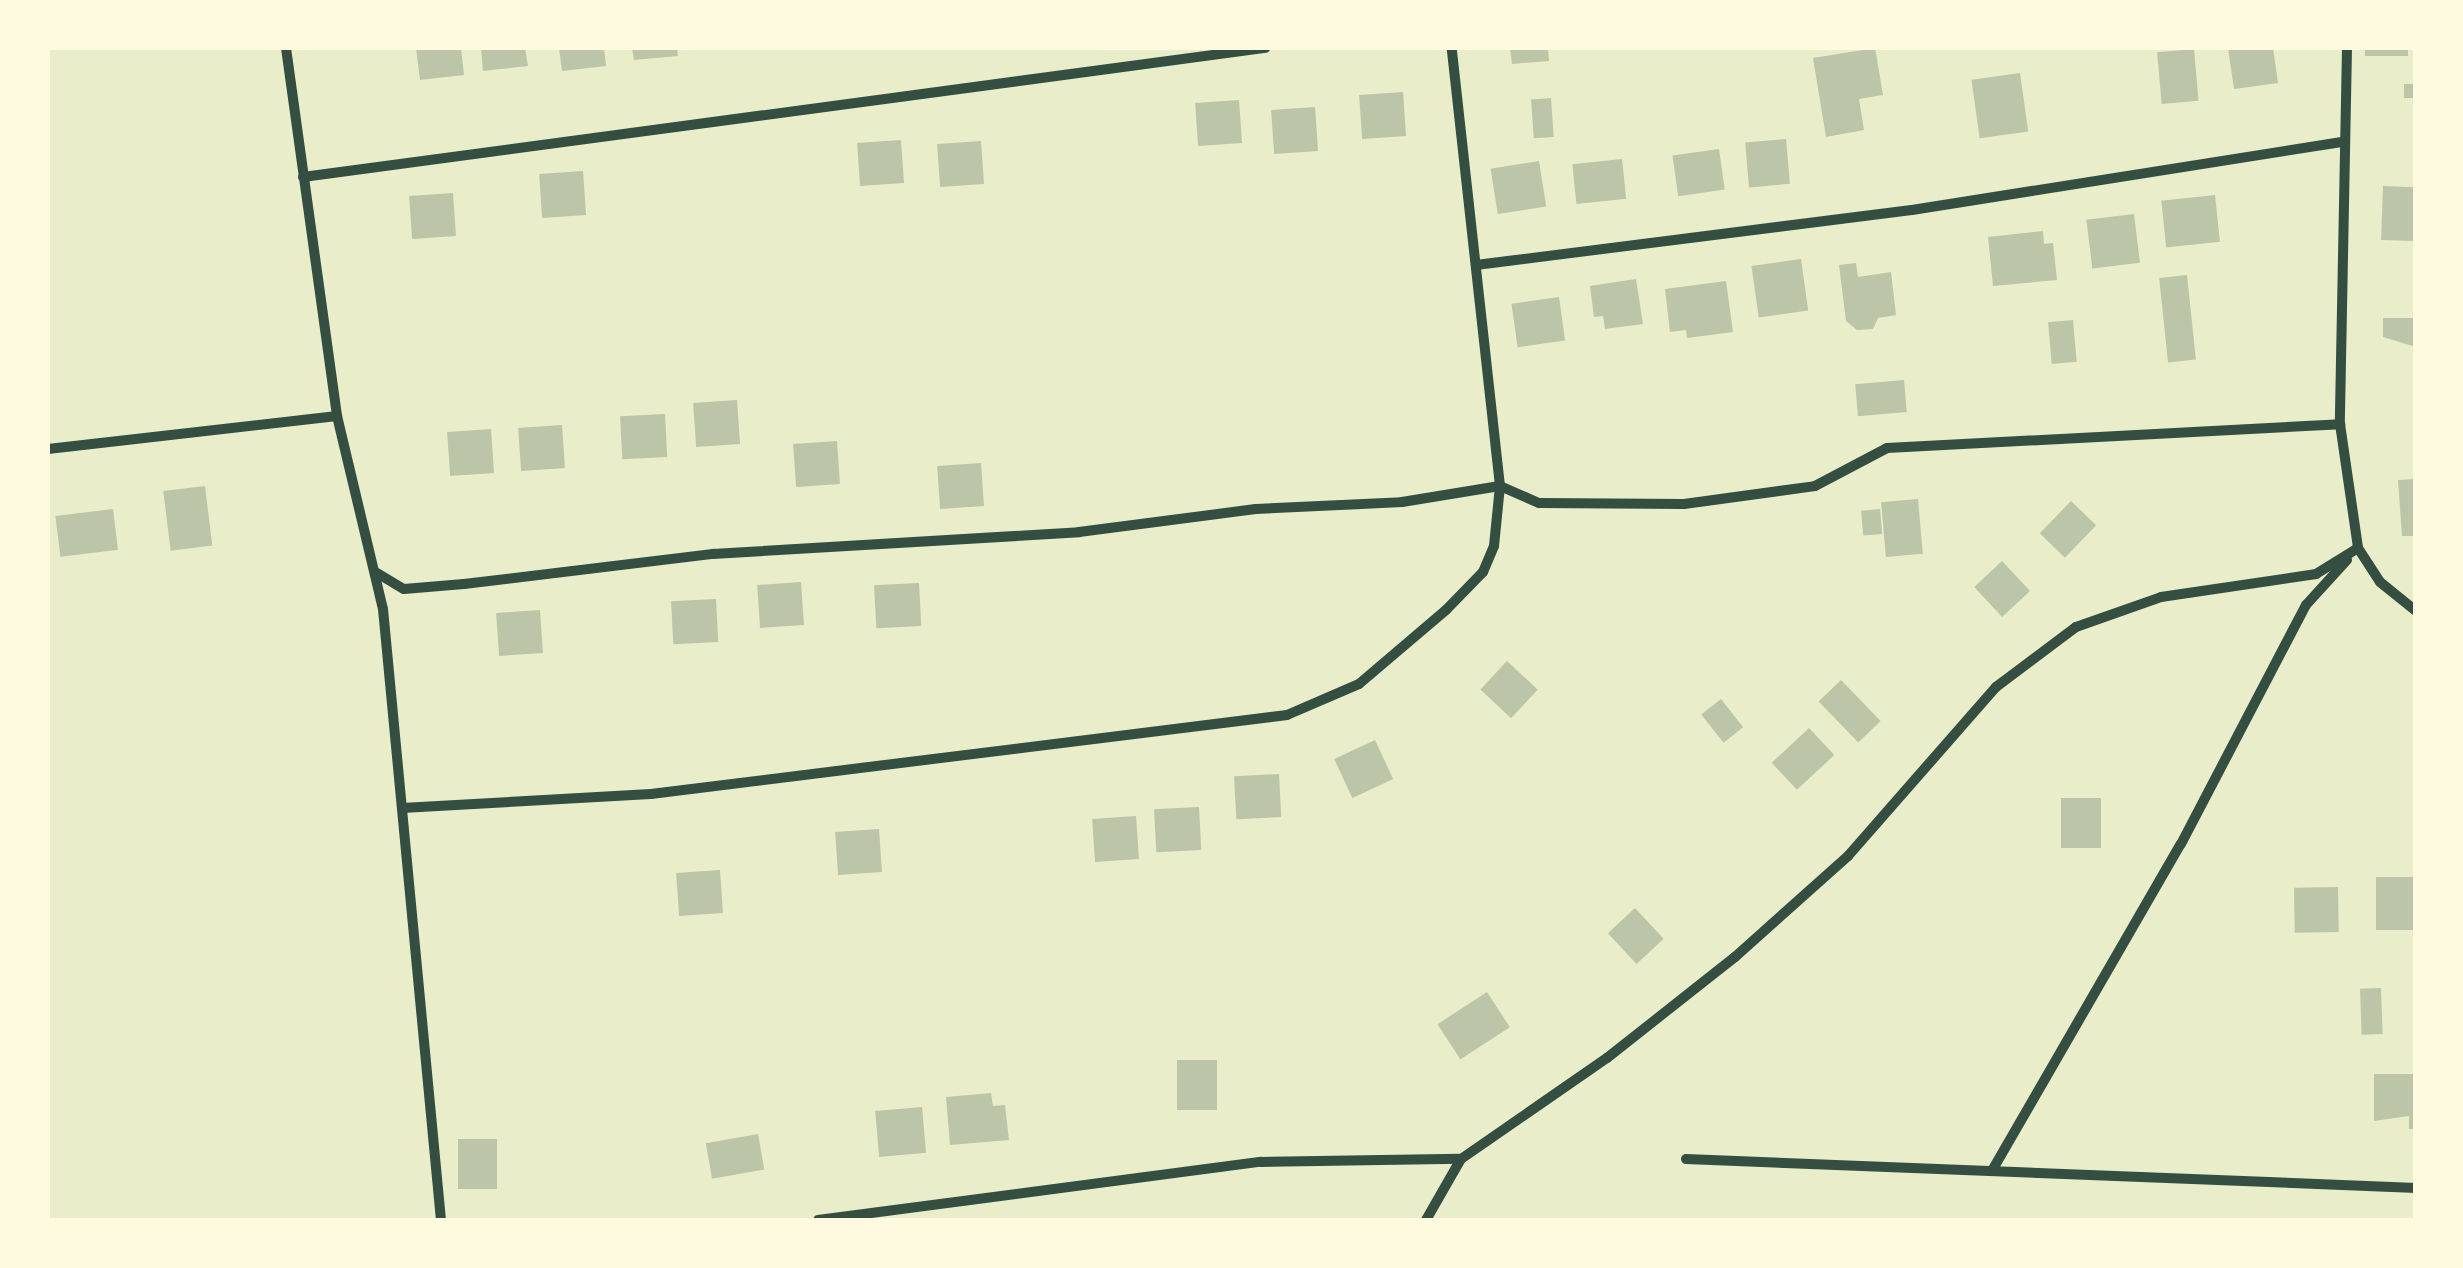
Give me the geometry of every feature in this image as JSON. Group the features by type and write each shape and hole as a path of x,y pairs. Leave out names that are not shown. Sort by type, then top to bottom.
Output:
{"street":[{"path":"286,48 337,416 361,536 378,573 441,1220"},
{"path":"303,177 1265,48"},
{"path":"402,808 651,794 1287,715 1359,684 1483,572 1494,546 1500,486 1452,48"},
{"path":"2348,48 2342,142 2340,424 2358,548 2380,582 2416,611"},
{"path":"1476,264 1912,210 2342,142"},
{"path":"48,448 337,416"},
{"path":"378,573 404,589 712,554 1080,532 1256,509 1402,502 1500,486 1539,503 1684,504 1815,486 1887,448 2340,424"},
{"path":"1426,1220 1461,1159 1607,1058 1735,957 1848,856 1996,687 2076,626 2161,597 2316,574 2358,548"},
{"path":"1993,1169 2181,844 2306,605 2358,548"},
{"path":"818,1220 1261,1162 1461,1159"},
{"path":"1686,1159 2416,1188"}],"building":[{"path":"416,48 461,48 464,75 420,80"},
{"path":"481,48 525,48 528,66 483,71"},
{"path":"559,48 604,48 606,66 562,71"},
{"path":"632,48 677,48 678,56 634,60"},
{"path":"1510,48 1548,48 1549,61 1512,64"},
{"path":"1875,48 1883,95 1859,99 1864,130 1826,137 1813,58"},
{"path":"2228,48 2273,48 2278,83 2234,89"},
{"path":"2365,48 2408,48 2408,56 2365,56"},
{"path":"2194,49 2199,101 2162,104 2157,52"},
{"path":"2020,73 2028,131 1980,138 1971,80"},
{"path":"2404,84 2416,84 2416,98 2404,98"},
{"path":"1403,92 1406,136 1362,139 1359,95"},
{"path":"1551,98 1554,137 1534,138 1531,99"},
{"path":"1239,100 1242,143 1198,146 1195,103"},
{"path":"1315,107 1318,151 1274,154 1271,110"},
{"path":"1786,139 1790,184 1749,187 1745,143"},
{"path":"901,140 904,183 860,186 857,143"},
{"path":"981,141 984,184 940,187 937,144"},
{"path":"1719,149 1725,190 1678,196 1672,156"},
{"path":"1622,159 1626,199 1576,204 1572,164"},
{"path":"1539,161 1546,206 1498,214 1491,169"},
{"path":"583,171 586,215 542,218 539,174"},
{"path":"2383,186 2416,187 2414,241 2381,240"},
{"path":"453,193 456,236 412,239 409,196"},
{"path":"2215,195 2220,242 2166,247 2161,201"},
{"path":"2134,214 2140,263 2092,268 2086,220"},
{"path":"2043,231 2044,244 2053,243 2057,280 1993,286 1988,237"},
{"path":"1801,259 1808,310 1759,317 1751,266"},
{"path":"1856,263 1858,277 1891,272 1896,315 1878,318 1873,329 1857,330 1846,321 1839,265"},
{"path":"2187,275 2196,360 2168,362 2159,278"},
{"path":"1636,279 1643,324 1605,329 1603,316 1594,317 1590,286"},
{"path":"1726,281 1733,332 1687,338 1686,330 1670,332 1665,289"},
{"path":"1559,297 1565,341 1518,347 1511,304"},
{"path":"2383,318 2416,318 2416,347 2383,337"},
{"path":"2073,320 2077,362 2052,364 2048,322"},
{"path":"1904,380 1907,412 1858,416 1855,384"},
{"path":"737,400 740,444 696,447 693,403"},
{"path":"665,414 667,457 622,459 620,416"},
{"path":"562,425 565,468 521,471 518,428"},
{"path":"491,429 494,473 450,476 447,432"},
{"path":"837,441 840,484 796,487 793,444"},
{"path":"981,463 984,506 940,509 937,466"},
{"path":"2416,479 2416,536 2402,536 2398,480"},
{"path":"205,486 212,546 171,551 163,491"},
{"path":"1918,499 1923,554 1886,557 1881,502"},
{"path":"2071,501 2096,525 2065,558 2040,533"},
{"path":"113,509 118,550 60,557 55,516"},
{"path":"1880,509 1882,534 1863,536 1861,511"},
{"path":"2002,561 2030,591 2002,617 1974,587"},
{"path":"801,582 804,625 760,628 757,585"},
{"path":"919,583 921,626 876,628 874,585"},
{"path":"716,599 718,642 673,644 671,601"},
{"path":"540,610 543,653 499,656 496,613"},
{"path":"1507,661 1538,690 1511,718 1480,690"},
{"path":"1841,680 1881,721 1858,743 1819,702"},
{"path":"1721,699 1743,727 1723,743 1701,714"},
{"path":"1809,728 1834,755 1797,790 1772,763"},
{"path":"1375,740 1393,779 1352,798 1334,759"},
{"path":"1279,774 1281,817 1236,819 1234,776"},
{"path":"2061,798 2101,798 2101,848 2061,848"},
{"path":"1199,807 1201,850 1156,852 1154,809"},
{"path":"1136,816 1139,859 1095,862 1092,819"},
{"path":"879,829 882,872 838,875 835,832"},
{"path":"720,870 723,913 679,916 676,873"},
{"path":"2376,877 2416,877 2416,930 2376,930"},
{"path":"2338,887 2339,932 2295,933 2294,888"},
{"path":"1635,908 1664,939 1637,964 1608,933"},
{"path":"2381,988 2383,1034 2362,1035 2360,989"},
{"path":"1487,992 1510,1027 1460,1059 1438,1024"},
{"path":"1177,1060 1217,1060 1217,1110 1177,1110"},
{"path":"2374,1074 2416,1074 2416,1129 2409,1129 2409,1116 2374,1121"},
{"path":"991,1093 993,1106 1005,1105 1009,1140 950,1145 946,1097"},
{"path":"922,1107 926,1153 879,1157 875,1111"},
{"path":"758,1134 764,1169 712,1179 706,1143"},
{"path":"458,1139 497,1139 497,1189 458,1189"}]}
